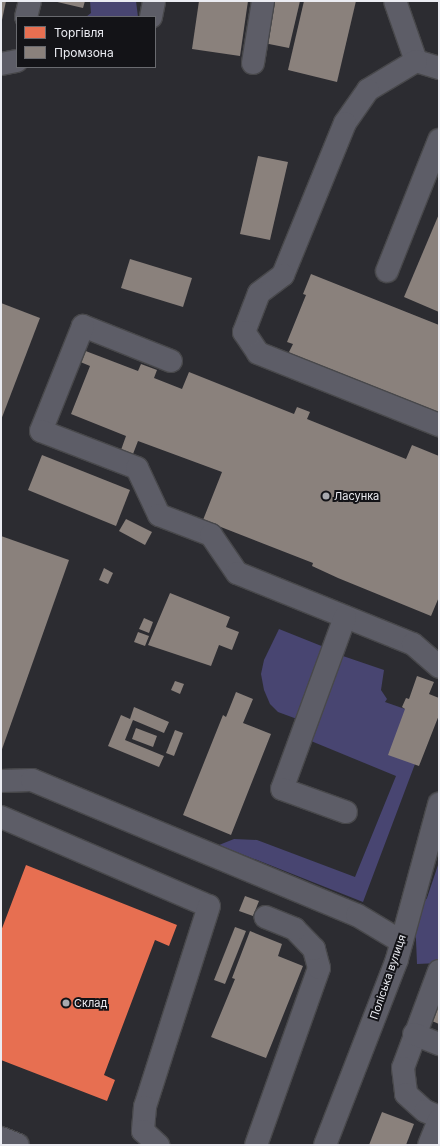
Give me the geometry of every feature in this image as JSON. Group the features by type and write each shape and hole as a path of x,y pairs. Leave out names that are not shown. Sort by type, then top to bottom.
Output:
{"street":[{"path":"26,16 30,1"},
{"path":"151,16 154,1"},
{"path":"253,63 263,1"},
{"path":"395,1 416,61"},
{"path":"1,64 16,61"},
{"path":"439,68 416,61 368,90 345,123 283,275 258,293 244,332 258,353 439,425"},
{"path":"387,271 439,140"},
{"path":"171,361 83,326 41,431 137,468 159,515 211,535 237,573 413,644 439,667"},
{"path":"345,617 282,789 346,812"},
{"path":"1,781 32,780 357,915 402,942"},
{"name":"Поліська вулиця","path":"325,1145 402,942 439,804"},
{"path":"1,817 209,906 145,1107 143,1131 158,1145"},
{"path":"256,1145 319,968 314,949 294,929 265,917"},
{"path":"430,1145 439,1118 425,1111 406,1094 403,1068 414,1034 439,971"},
{"path":"414,1034 439,1044"},
{"path":"1,1138 18,1145"}],"shaded area":[{"path":"90,1 136,1 138,16 87,16 91,13"},
{"path":"279,629 324,647 297,719 278,712 270,704 264,690 261,674 264,660"},
{"path":"340,655 384,670 381,690 387,699 385,702 405,709 415,764 363,902 219,845 234,839 257,840 355,877 396,776 311,741"},
{"path":"439,862 439,963 417,964 415,916 427,898"}],"building: Торгівля":[{"name":"Склад","path":"26,865 177,925 169,946 155,940 104,1075 115,1080 107,1101 1,1060 1,931"}],"building: Промзона":[{"path":"1,1 6,1 2,20 1,20"},
{"path":"53,1 85,1 83,8"},
{"path":"199,1 248,1 240,56 192,49"},
{"path":"274,1 300,1 289,48 264,43"},
{"path":"304,1 356,1 337,82 288,70"},
{"path":"258,156 288,162 270,240 240,234"},
{"path":"439,214 439,312 404,297"},
{"path":"130,259 192,278 183,307 121,288"},
{"path":"311,274 439,325 439,415 288,354 293,344 287,342 306,295 303,294"},
{"path":"1,303 40,318 1,420"},
{"name":"Ласунка","path":"83,350 138,371 141,364 157,370 154,378 182,389 189,372 294,414 297,407 310,412 307,419 406,459 412,445 439,456 439,597 431,616 338,578 312,566 313,563 203,520 222,472 138,441 133,454 121,450 126,436 71,414 90,366 78,361"},
{"path":"42,455 130,490 116,526 28,490"},
{"path":"126,519 152,532 145,545 119,531"},
{"path":"1,536 69,560 1,752"},
{"path":"104,568 113,573 108,584 99,580"},
{"path":"170,593 230,617 226,627 239,632 232,650 219,645 211,666 148,645"},
{"path":"144,618 153,622 149,633 139,629"},
{"path":"138,632 149,636 145,646 134,642"},
{"path":"417,676 434,682 429,694 439,698 439,715 419,766 388,755 405,709 402,707 406,698 409,699"},
{"path":"175,681 184,684 180,694 171,690"},
{"path":"236,692 253,699 243,723 271,734 231,835 183,815 223,715 226,717"},
{"path":"134,707 169,722 164,733 133,720 125,740 164,756 159,767 108,746 121,715 130,719"},
{"path":"136,728 157,736 153,747 132,739"},
{"path":"175,730 183,733 174,756 166,753"},
{"path":"245,896 259,901 253,916 239,911"},
{"path":"235,927 246,931 225,984 214,980"},
{"path":"250,931 282,944 278,956 303,966 266,1058 211,1037 235,979 232,978"},
{"path":"439,1002 439,1024 432,1021"},
{"path":"382,1112 414,1124 406,1145 369,1145"}],"place":[{"name":"Ласунка","path":"326,496"},
{"name":"Склад","path":"66,1003"}]}
